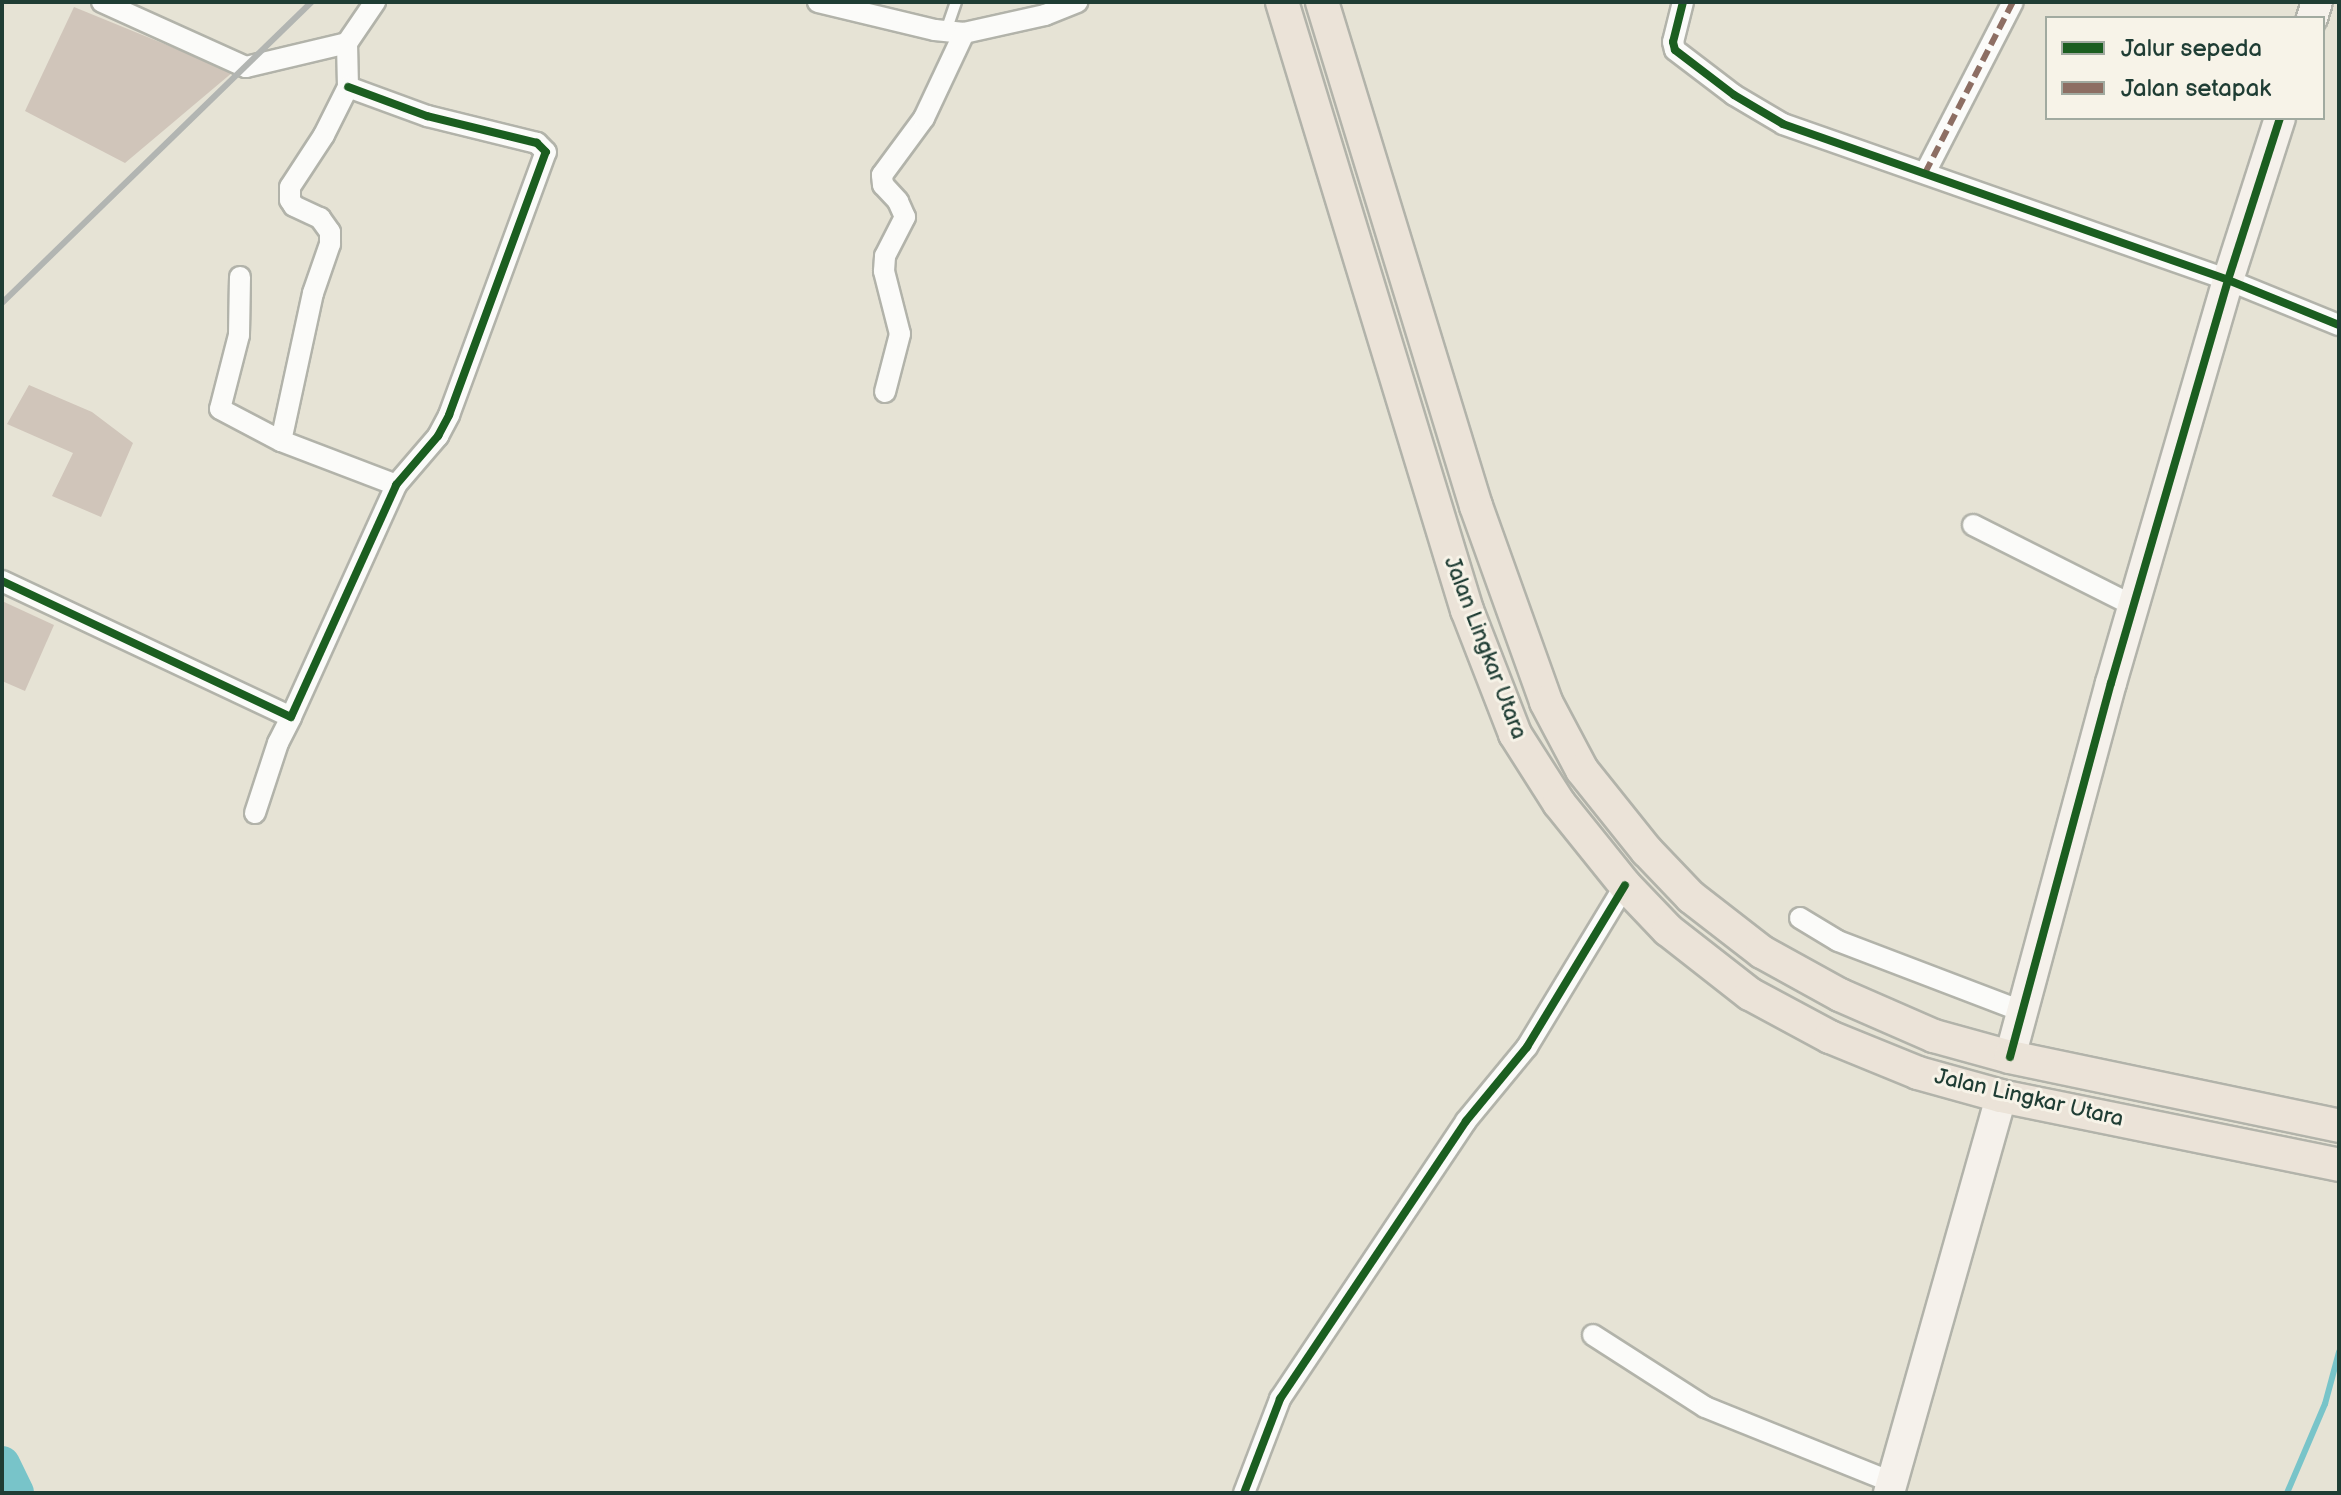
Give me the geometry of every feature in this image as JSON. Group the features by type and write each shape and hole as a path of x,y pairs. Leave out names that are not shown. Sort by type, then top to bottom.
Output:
{"main road":[{"name":"Jalan Lingkar Utara","path":"1282,2 1467,610 1515,734 1559,803 1625,885 1668,930 1762,1000 1830,1037 1918,1073 2001,1096 2239,1142 2339,1165"},
{"name":"Jalan Lingkar Utara","path":"1322,2 1504,593 1546,702 1582,770 1647,851 1691,897 1780,963 1840,995 1934,1036 2010,1057 2339,1126"},
{"path":"1296,52 1332,39"},
{"path":"1467,610 1504,593"},
{"path":"1762,1000 1780,963"},
{"path":"2239,1142 2246,1108"}],"street":[{"path":"102,2 246,67 347,43"},
{"path":"281,441 313,293 330,244 327,224 294,206 290,200 290,187 324,135 348,87 347,43 375,2"},
{"path":"818,2 955,32 1030,19 1078,2"},
{"path":"1683,2 1674,48 1734,95 1783,124 2228,280 2339,325"},
{"path":"1925,173 2013,2"},
{"path":"885,392 900,334 884,271 885,256 905,217 903,208 883,185 882,175 924,118 955,32"},
{"path":"255,813 278,743 396,485 438,436 449,415 546,152 537,143 427,116 348,87"},
{"path":"2010,1057 2134,606 2228,280 2279,120"},
{"path":"240,277 239,335 220,409 281,441 396,485"},
{"path":"1973,525 2134,606"},
{"path":"2,581 291,717"},
{"path":"1244,1493 1280,1399 1466,1121 1527,1047 1625,885"},
{"path":"1800,918 1838,941 2021,1011"},
{"path":"1593,1335 1705,1407 1890,1487 2001,1096"}],"lane":[{"path":"955,32 956,2"}],"building":[{"path":"74,7 233,72 125,163 25,111"},
{"path":"29,385 92,412 133,443 101,517 52,496 73,453 7,424"},
{"path":"2,601 54,625 25,691 2,681"}],"waterway":[{"path":"2287,1493 2325,1404 2339,1352"},
{"path":"2,1464 16,1493"}],"railway":[{"path":"2,303 312,2"}],"marked path":[{"path":"1925,173 2013,2"}],"cycle path":[{"path":"1683,2 1673,42 1675,50 1734,95 1783,124 2228,280 2339,325"},
{"path":"2,581 291,717 396,485 438,436 449,415 546,152 537,143 427,116 348,87"},
{"path":"2010,1057 2111,683 2228,280 2279,120"},
{"path":"1244,1493 1280,1399 1466,1121 1527,1047 1625,885"}]}
